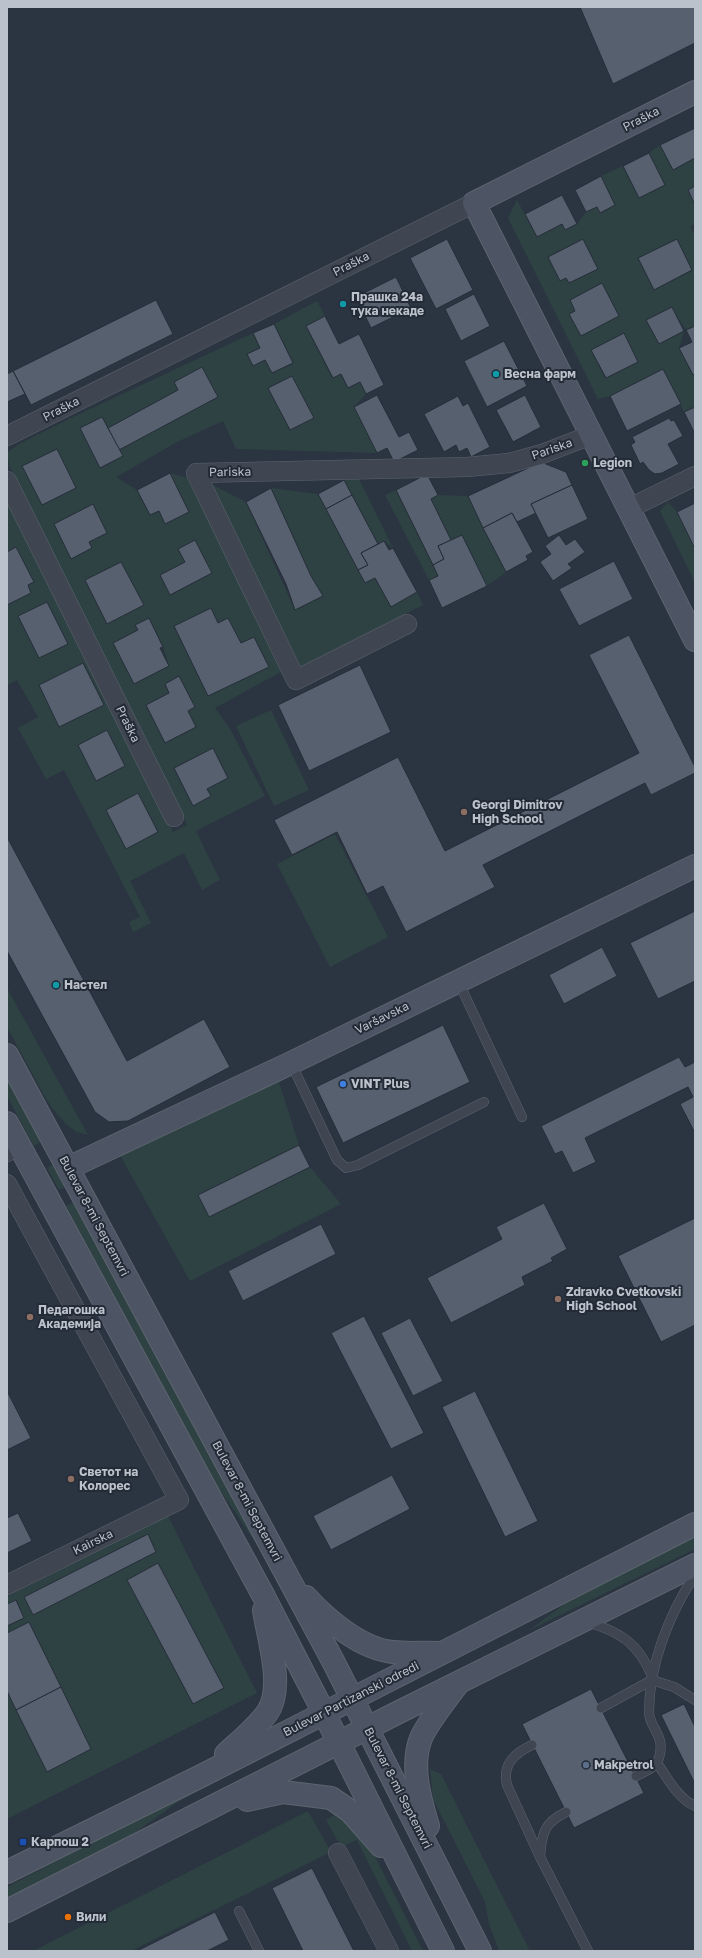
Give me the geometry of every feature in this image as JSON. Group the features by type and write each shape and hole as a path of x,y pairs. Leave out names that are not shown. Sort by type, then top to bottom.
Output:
{"street":[{"name":"Praška","path":"7,436 695,92"},
{"path":"474,203 695,640"},
{"name":"Pariska","path":"406,624 296,680 196,473 467,467 509,463 542,454 591,435"},
{"path":"628,509 695,476"},
{"name":"Praška","path":"7,481 174,817"},
{"name":"Varšavska","path":"68,1168 291,1063 695,866"},
{"name":"Bulevar 8-mi Septemvri","path":"7,1055 352,1698 439,1867 480,1951"},
{"path":"10,1138 118,1328 262,1593 443,1951"},
{"path":"9,1192 93,1342 118,1328"},
{"name":"Kairska","path":"7,1585 179,1500 93,1342"},
{"name":"Bulevar Partizanski odredi","path":"7,1872 201,1776 695,1524"},
{"path":"7,1911 459,1682 695,1565"},
{"path":"290,1581 318,1610 364,1645 392,1652 442,1653"},
{"path":"201,1776 254,1728 268,1711 274,1694 276,1673 262,1593"},
{"path":"439,1867 417,1783 417,1761 421,1738 459,1682"},
{"path":"216,1806 284,1792 331,1798 350,1811 399,1865"},
{"path":"338,1853 389,1951"}],"lane":[{"path":"458,981 522,1117"},
{"path":"291,1063 337,1160 346,1168 358,1165 484,1102"},
{"path":"636,1776 650,1769 657,1763 660,1751 660,1738 649,1714 652,1678 670,1620 695,1575"},
{"path":"582,1621 613,1631 626,1638 642,1656 652,1678 674,1687 695,1700"},
{"path":"601,1708 652,1678"},
{"path":"532,1745 519,1752 510,1760 507,1767 506,1777 511,1795 540,1857 588,1951"},
{"path":"657,1763 678,1792 689,1804 695,1806"},
{"path":"540,1857 541,1842 546,1828 552,1819 566,1812"},
{"path":"239,1911 259,1951"}],"green space":[{"path":"660,145 673,170 695,158 695,186 688,190 695,205 695,224 690,226 695,236 695,326 686,330 671,307 646,321 659,344 684,331 679,348 692,374 695,373 695,407 684,412 663,369 610,396 598,399 508,218 517,200 537,237 562,224 565,230 577,224 586,212 597,207 601,213 615,205 601,176 623,166 639,198 665,184 649,153","holes":["583,239 598,269 569,283 566,278 560,281 548,257","676,239 692,271 654,290 638,258","602,283 619,316 581,336 569,314 575,311 570,300","624,333 638,362 605,378 591,350"]},
{"path":"317,301 325,316 306,326 332,378 341,374 360,382 366,394 354,407 377,453 236,449 223,421 177,442 116,477 137,490 150,515 159,511 165,524 189,512 170,473 189,478 290,667 215,708 229,727 265,796 196,831 220,880 202,890 184,853 130,881 151,923 133,932 129,922 140,917 64,770 46,779 18,728 38,717 17,680 7,685 7,498 173,832 187,825 10,467 7,453 19,444 75,416 253,333 260,348 247,354 253,366 265,360 272,373 293,364 274,324","holes":["202,368 217,397 119,450 122,456 101,468 80,428 102,417 108,428 178,390 174,382","292,376 314,418 290,430 268,388","93,505 107,533 89,542 92,548 71,559 54,524","178,549 212,573 171,595 160,575 185,562","121,562 143,605 107,623 85,581","211,609 218,623 228,618 241,643 254,637 269,666 208,696 174,627","149,618 163,647 169,666 134,684 138,630 135,625","179,676 188,711 196,727 165,743 146,706 169,693 165,684","213,748 228,778 207,789 211,796 193,805 174,768"]},
{"path":"358,477 393,548 384,541 378,544 344,480"},
{"path":"211,484 246,502 295,610 323,596 311,576 271,488 318,494 365,583 375,578 391,606 417,592 423,605 300,668"},
{"path":"396,490 438,576 429,580 385,495"},
{"path":"438,495 468,496 506,572 487,586 462,535 451,540 431,499"},
{"path":"668,502 677,512 695,546 695,583 660,511"},
{"path":"271,710 309,790 274,806 236,726"},
{"path":"335,834 388,937 330,967 277,864"},
{"path":"7,988 88,1135 77,1132 67,1125 52,1108 45,1097 7,1027"},
{"path":"7,1072 44,1140 34,1146 7,1096"},
{"path":"278,1079 299,1145 199,1195 209,1217 310,1167 341,1204 190,1281 120,1155"},
{"path":"57,1162 69,1185 59,1190 47,1168"},
{"path":"76,1201 258,1540 255,1542 214,1481 66,1206"},
{"path":"168,1516 257,1693 7,1819 7,1597"},
{"path":"695,1536 695,1549 528,1631 578,1594"},
{"path":"286,1742 178,1802 120,1843 7,1900 7,1887"},
{"path":"430,1769 441,1774 530,1951 499,1951 489,1924 485,1902 433,1799"},
{"path":"308,1811 331,1852 131,1951 33,1951"},
{"path":"340,1811 367,1841 423,1951 412,1951 357,1840 341,1847 326,1820"}],"building":[{"path":"580,7 695,7 695,43 613,84"},
{"path":"695,128 695,158 673,170 660,145"},
{"path":"649,153 665,185 639,198 623,166"},
{"path":"601,176 615,205 600,213 597,207 586,212 575,190"},
{"path":"695,186 695,205 688,190"},
{"path":"562,195 577,224 565,230 562,224 537,237 525,214"},
{"path":"447,239 473,290 436,309 410,258"},
{"path":"583,239 598,269 569,283 566,278 560,281 548,257"},
{"path":"677,239 692,270 654,290 638,258"},
{"path":"396,277 411,308 371,328 356,297"},
{"path":"602,283 619,316 581,336 569,314 575,311 570,300"},
{"path":"474,294 490,326 461,341 445,309"},
{"path":"156,300 173,334 31,405 13,371"},
{"path":"672,307 684,331 659,344 646,320"},
{"path":"325,316 339,344 359,334 384,385 366,394 360,382 348,388 341,374 333,378 306,326"},
{"path":"274,324 293,363 272,373 265,360 253,366 247,354 260,348 253,333"},
{"path":"695,326 695,373 693,375 679,348 692,342 686,330"},
{"path":"624,333 638,362 606,378 591,350"},
{"name":"Весна фарм","path":"504,341 527,386 487,407 464,361"},
{"path":"202,367 218,397 119,450 108,428 178,390 174,382"},
{"path":"663,369 681,404 627,431 610,396"},
{"path":"13,371 25,394 7,402 7,374"},
{"path":"292,376 314,418 290,430 268,388"},
{"path":"377,395 399,437 409,432 418,450 394,462 387,448 377,453 354,407"},
{"path":"525,395 541,427 513,442 496,410"},
{"path":"458,396 463,406 468,403 490,447 471,457 467,448 459,452 456,445 444,452 424,414"},
{"path":"695,407 695,434 684,412"},
{"path":"102,417 123,456 100,468 80,428"},
{"path":"669,418 671,421 674,420 683,436 668,444 679,464 662,473 655,474 649,470 643,462 640,464 631,445 635,442 632,437"},
{"path":"57,449 76,488 42,505 22,466"},
{"path":"541,462 566,472 572,485 531,504 536,513 517,522 512,513 483,528 468,496"},
{"path":"170,473 189,512 165,524 159,511 150,515 137,490"},
{"path":"427,474 438,495 431,499 451,540 438,546 444,559 433,565 396,490"},
{"path":"344,480 352,495 326,509 318,494"},
{"path":"572,485 588,519 548,538 531,504"},
{"path":"271,488 311,576 323,596 295,610 286,584 246,502"},
{"path":"352,495 378,544 361,553 368,565 358,570 326,509"},
{"path":"695,503 695,546 694,547 677,512"},
{"path":"93,504 107,533 89,542 92,548 71,559 54,524"},
{"path":"512,513 533,552 526,556 528,560 506,572 483,528"},
{"path":"462,535 487,586 442,608 429,580 438,576 433,565 444,559 438,546"},
{"path":"559,535 566,545 575,539 585,552 568,564 572,568 553,581 540,562 551,554 545,546"},
{"path":"195,540 212,573 170,595 160,575 185,562 178,549"},
{"path":"384,541 389,550 393,548 417,592 391,607 375,578 365,583 358,570 368,565 361,553"},
{"path":"16,547 34,582 28,585 31,593 7,605 7,552"},
{"path":"614,561 633,599 579,626 559,589"},
{"path":"121,562 144,605 107,624 85,580"},
{"path":"47,602 68,644 39,658 18,616"},
{"path":"211,608 218,623 228,618 241,643 254,637 269,667 208,696 174,626"},
{"path":"149,618 163,647 160,648 169,666 134,684 113,643 138,630 135,625"},
{"path":"629,635 695,767 695,773 651,795 645,783 483,865 495,887 406,932 383,886 367,894 337,832 292,855 274,820 398,757 445,851 639,753 589,655"},
{"path":"83,663 104,705 59,727 39,685"},
{"path":"360,665 391,732 309,771 278,705"},
{"path":"179,676 195,707 188,711 196,727 165,743 146,705 169,693 165,684"},
{"path":"107,730 125,766 96,781 78,745"},
{"path":"213,748 228,778 207,789 211,796 193,806 174,768"},
{"path":"138,793 158,832 126,849 106,810"},
{"name":"Настел","path":"7,837 127,1061 204,1019 230,1067 128,1121 109,1122 95,1112 7,951"},
{"path":"695,911 695,981 658,999 630,943"},
{"path":"602,947 617,976 564,1004 549,975"},
{"path":"443,1025 470,1082 343,1143 316,1087"},
{"path":"679,1057 685,1067 695,1062 695,1133 680,1104 693,1097 688,1087 585,1138 596,1162 573,1173 562,1151 555,1154 541,1126"},
{"path":"299,1145 310,1167 209,1217 198,1195"},
{"path":"544,1203 567,1249 551,1258 553,1261 522,1277 525,1285 451,1323 427,1278 502,1239 496,1227"},
{"path":"695,1218 695,1325 661,1342 618,1256"},
{"path":"321,1224 336,1254 243,1301 228,1271"},
{"path":"364,1316 424,1433 391,1449 331,1333"},
{"path":"410,1318 443,1381 413,1396 381,1333"},
{"path":"7,1391 31,1438 7,1450"},
{"path":"475,1391 538,1521 505,1537 442,1407"},
{"path":"392,1475 410,1509 331,1550 313,1516"},
{"path":"18,1513 32,1541 7,1553 7,1518"},
{"path":"148,1534 156,1552 33,1615 24,1597"},
{"path":"158,1563 224,1688 193,1704 127,1580"},
{"path":"16,1600 24,1618 7,1626 7,1604"},
{"path":"29,1622 61,1687 16,1710 7,1691 7,1633"},
{"path":"61,1687 91,1749 47,1772 16,1710"},
{"path":"591,1689 644,1793 574,1828 522,1724"},
{"path":"684,1704 695,1727 695,1784 661,1715"},
{"path":"312,1868 354,1951 303,1951 272,1888"},
{"path":"215,1912 229,1940 207,1951 137,1951"}],"place":[{"name":"Прашка 24а тука некаде","path":"343,304"},
{"name":"Весна фарм","path":"496,374"},
{"name":"Legion","path":"585,463"},
{"name":"Georgi Dimitrov High School","path":"464,812"},
{"name":"Настел","path":"56,985"},
{"name":"VINT Plus","path":"343,1084"},
{"name":"Zdravko Cvetkovski High School","path":"558,1299"},
{"name":"Педагошка Академија","path":"30,1317"},
{"name":"Светот на Колорес","path":"71,1479"},
{"name":"Makpetrol","path":"586,1765"},
{"name":"Карпош 2","path":"23,1842"},
{"name":"Вили","path":"68,1917"}]}
